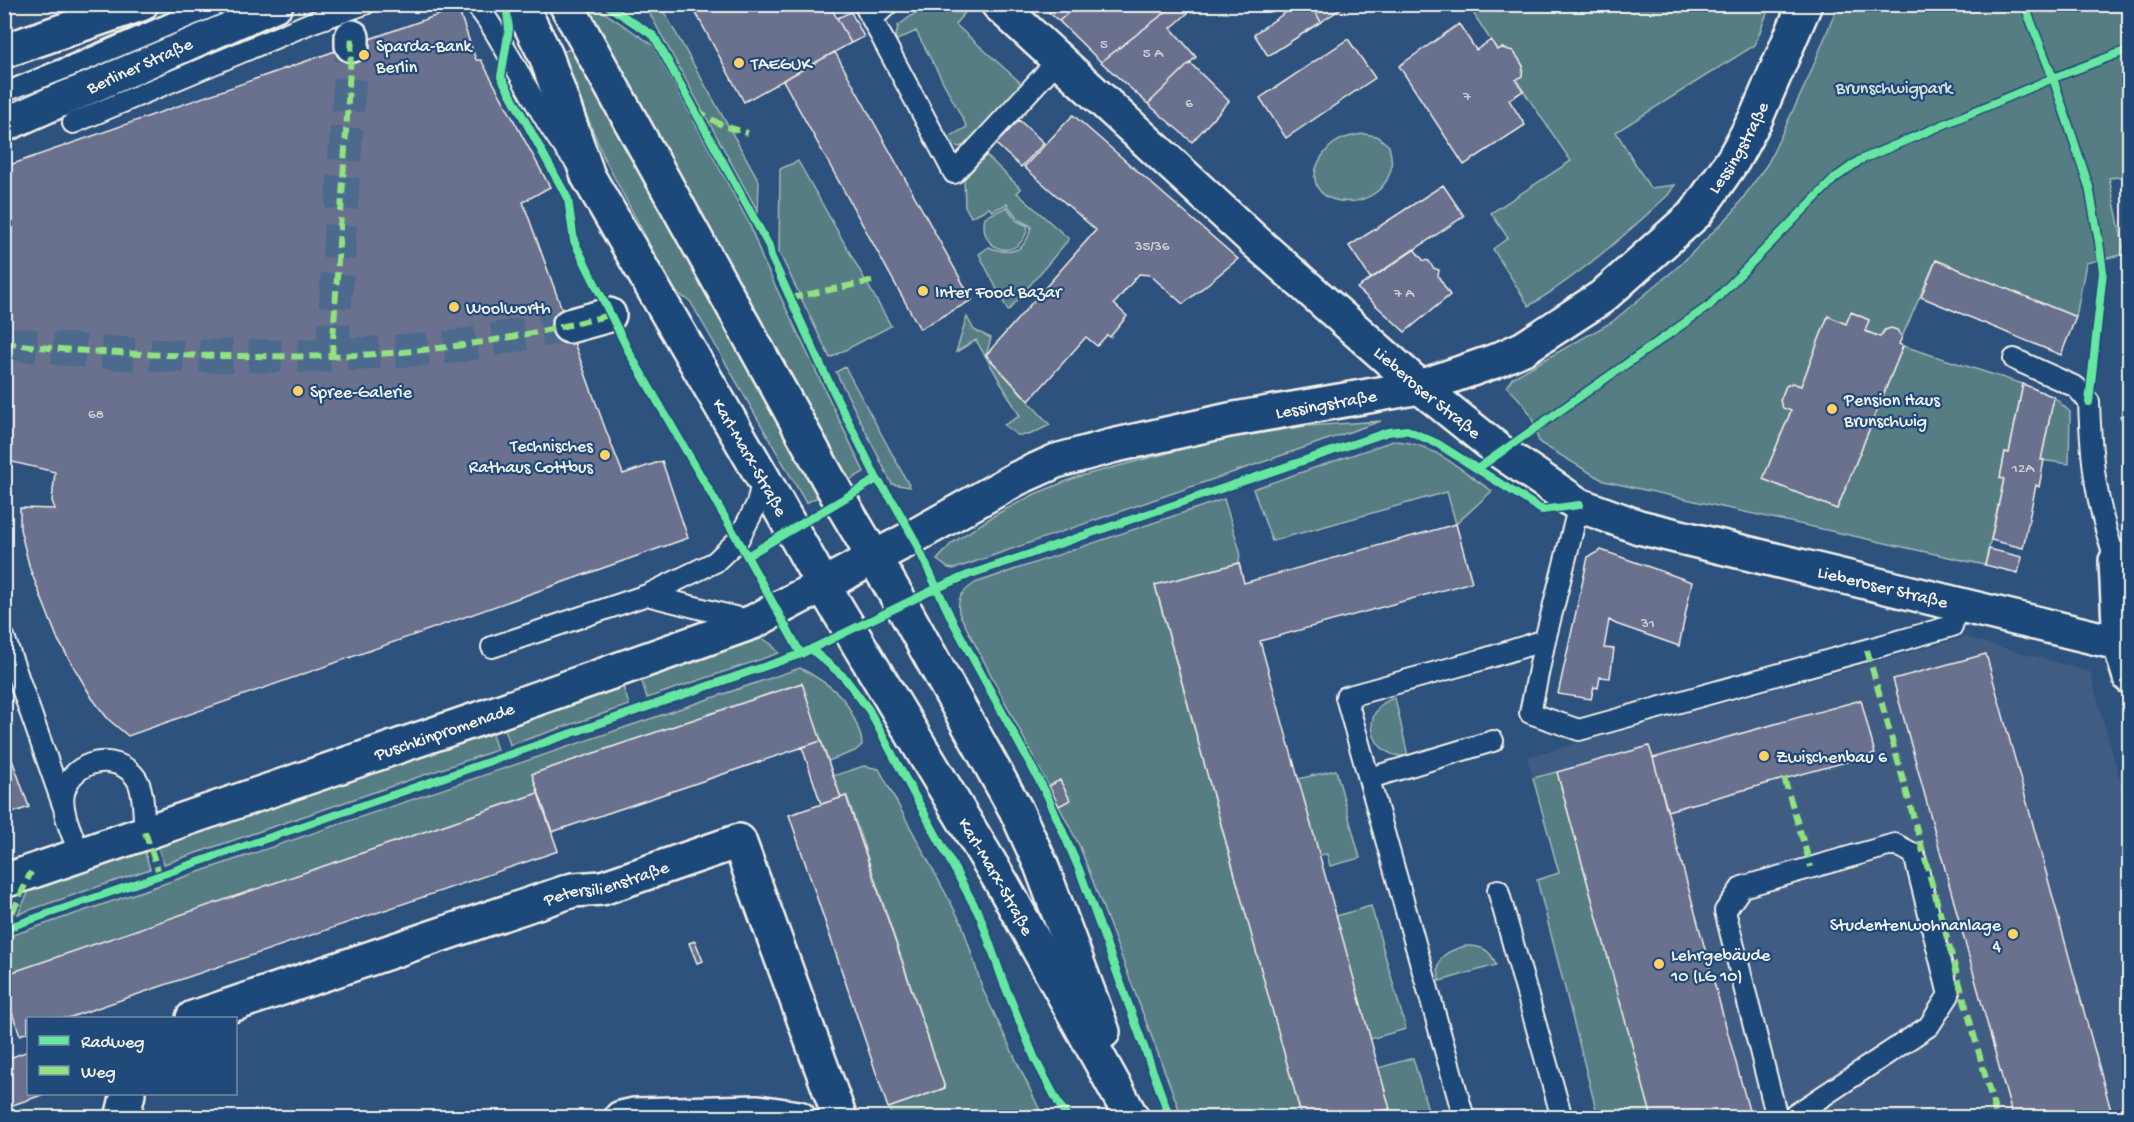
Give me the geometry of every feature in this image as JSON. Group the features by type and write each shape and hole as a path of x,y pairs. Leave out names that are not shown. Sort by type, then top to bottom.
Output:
{"street":[{"path":"4,51 141,4"},
{"name":"Berliner Straße","path":"4,125 276,4"},
{"name":"Karl-Marx-Straße","path":"520,4 546,56 588,176 823,585 1004,885 1134,1118"},
{"name":"Karl-Marx-Straße","path":"566,4 873,558 1016,810 1041,866 1134,1118"},
{"name":"Lieberoser Straße","path":"998,4 1298,280 1420,387 1502,452 1579,505 1639,527 2125,645"},
{"name":"Lessingstraße","path":"873,558 1016,479 1056,461 1229,420 1420,387 1495,361 1524,348 1602,297 1696,213 1733,160 1756,118 1805,4"},
{"path":"569,326 609,315"},
{"name":"Puschkinpromenade","path":"4,881 490,715 753,622 873,558"},
{"path":"2123,559 2125,645 2130,678"},
{"name":"Petersilienstraße","path":"196,1017 562,893 602,888 739,841 840,1118"},
{"path":"123,1118 128,1095"},
{"path":"621,1118 634,1115 758,1112 799,1118"}],"lane":[{"path":"4,94 216,4"},
{"path":"73,123 313,22 365,4"},
{"path":"475,4 483,13 556,138 588,176"},
{"path":"888,4 868,12 954,173 1058,60"},
{"path":"2014,358 2076,387 2089,402 2091,454 2100,511 2123,559"},
{"path":"492,647 647,595 715,562 738,540 758,504 763,478"},
{"path":"1579,505 1545,640 1530,713 1579,730 1952,626 1958,604"},
{"path":"647,595 753,622"},
{"path":"4,637 80,855"},
{"path":"1464,1118 1347,697 1545,640"},
{"path":"1370,778 1493,741"},
{"path":"64,809 64,793 70,779 81,767 96,762 112,762 126,768 137,779 143,793 145,832"},
{"path":"1777,1118 1725,911 1742,887 1895,844 1914,854 1949,995 1929,1026 1790,1118"},
{"path":"1497,890 1562,1118"}],"shaded area":[{"path":"1965,637 2090,672 2129,813 2129,1117 1627,1117 1527,757"}],"green space":[{"path":"927,4 963,5 968,9 955,24 1022,84 966,145 958,147 947,138 967,127 916,31 895,41 898,26"},
{"path":"585,5 593,5 653,45 750,225 762,258 864,472 848,481 836,465"},
{"path":"645,5 660,5 759,181 758,212"},
{"path":"1468,5 1770,5 1755,45 1616,132 1650,188 1675,185 1668,195 1602,254 1529,306 1493,249 1508,238 1491,213 1571,161 1516,80 1523,66 1519,59 1510,51 1502,48 1497,50"},
{"name":"Brunschwigpark","path":"1838,5 2129,5 2129,176 2109,178 2125,254 2086,263 2076,317 1936,260 1902,337 1893,329 1884,330 1880,337 1865,331 1869,320 1851,312 1846,324 1828,316 1801,386 1792,383 1786,386 1780,400 1791,411 1763,479 1837,509 1903,346 2023,384 2009,453 2005,452 2000,478 2004,479 1985,565 1604,481 1540,443 1527,410 1507,387 1512,378 1612,322 1680,265 1733,212 1768,163 1808,79"},
{"path":"572,50 818,497 806,503 690,301 675,292 605,160 561,53"},
{"path":"1364,134 1377,136 1389,146 1391,170 1381,188 1368,197 1353,201 1339,201 1326,196 1317,187 1315,174 1321,158 1329,147 1339,140"},
{"path":"986,155 1021,189 1017,193 1069,239 1008,311 979,254 989,247 1005,251 1017,249 1026,241 1031,226 1019,220 1007,204 992,211 989,208 971,217 965,206 964,179"},
{"path":"798,161 891,326 830,358 779,252 780,169"},
{"path":"1007,207 1017,221 1028,226 1024,238 1018,245 1010,249 1001,249 987,239 984,229 985,217"},
{"path":"967,317 974,330 991,338 986,355 1050,425 1029,435 1017,435 1004,425 1020,416 976,340 956,352"},
{"path":"845,367 910,487 892,484 836,372"},
{"path":"2054,397 2070,412 2069,464 2041,460"},
{"path":"1381,421 954,569 948,568 937,560 952,543 995,515 1035,494 1077,477 1217,440 1307,426"},
{"path":"1393,441 1420,446 1446,458 1492,491 1456,524 1447,492 1272,541 1253,489"},
{"path":"1224,499 1240,551 1239,563 1155,586 1302,1117 1182,1117 1080,847 959,613 961,595 975,583"},
{"path":"762,638 779,653 647,698 641,679"},
{"path":"800,668 828,685 845,702 860,734 862,745 855,751 828,761 801,683 532,774 538,793 5,975 4,938"},
{"path":"623,686 629,705 510,745 504,726"},
{"path":"1395,698 1408,756 1395,755 1384,750 1377,742 1373,732 1376,711 1383,703"},
{"path":"491,731 497,750 164,864 157,845"},
{"path":"864,766 879,769 962,924 983,990 1043,1117 893,1117 888,1108 945,1088 847,796 841,798 833,776"},
{"path":"1336,770 1360,858 1330,866 1327,854 1319,855 1298,779"},
{"path":"1557,772 1652,1117 1598,1117 1537,880 1559,873 1533,778"},
{"path":"144,850 150,869 18,914 30,889"},
{"path":"1371,906 1406,1029 1370,1039 1336,916"},
{"path":"1465,946 1485,949 1496,965 1440,981 1438,967 1442,957"},
{"path":"1413,1058 1430,1117 1357,1118 1378,1068"}],"building":[{"path":"691,4 829,4 851,43 744,102"},
{"path":"1039,4 1078,4 1059,21"},
{"path":"1078,4 1176,4 1101,62 1059,21"},
{"path":"1176,4 1182,4 1189,12 1171,28 1196,57 1148,104 1101,62"},
{"path":"1298,4 1311,4 1321,22 1268,56 1254,34"},
{"path":"1311,4 1348,4 1321,22"},
{"name":"Spree-Galerie","path":"458,8 476,60 481,60 550,187 523,202 623,474 662,461 688,538 128,736 108,719 92,698 58,640 30,569 20,529 20,508 55,509 52,501 55,472 4,460 4,167"},
{"path":"851,12 864,37 851,43 837,18"},
{"path":"1459,24 1476,50 1491,40 1497,50 1502,48 1513,51 1523,66 1522,76 1516,80 1523,91 1509,100 1525,125 1464,165 1399,66"},
{"path":"1348,39 1375,78 1286,138 1260,98"},
{"path":"835,52 972,300 920,329 783,80"},
{"path":"1190,63 1229,101 1192,142 1148,104"},
{"path":"1073,115 1238,259 1183,304 1150,275 1139,274 1114,304 1127,316 1110,337 1107,335 1097,346 1086,337 1029,401 986,355 1096,230 1024,167"},
{"path":"1019,120 1044,143 1021,167 996,144"},
{"path":"1443,185 1464,216 1371,279 1349,246"},
{"path":"1414,249 1423,260 1429,261 1433,268 1439,270 1438,276 1450,295 1405,332 1357,288"},
{"path":"1936,260 2076,317 2061,355 1921,297"},
{"name":"Pension Haus Brunschwig","path":"1851,312 1869,320 1865,331 1880,337 1885,330 1891,328 1897,330 1902,337 1899,344 1903,346 1837,509 1763,479 1791,411 1783,408 1780,401 1786,386 1792,383 1801,386 1828,316 1846,324"},
{"path":"2023,384 2054,397 2041,460 2044,460 2039,487 2036,485 2023,548 1991,540 2004,479 2000,478 2005,452 2009,453"},
{"path":"2130,411 2130,433 2120,416"},
{"path":"1456,524 1472,582 1260,641 1390,1109 1357,1118 1302,1118 1155,585 1239,563 1244,583"},
{"path":"1989,549 2022,557 2018,573 1985,565"},
{"path":"1601,550 1692,582 1679,646 1609,620 1604,648 1614,649 1610,678 1600,677 1598,688 1594,687 1591,699 1558,694 1588,557"},
{"name":"Studentenwohnanlage 4","path":"1986,654 2113,1118 2013,1118 1893,679"},
{"path":"802,683 821,741 552,832 532,774"},
{"name":"Zwischenbau 6","path":"1861,700 1875,754 1667,811 1653,758"},
{"path":"4,737 29,807 4,816"},
{"path":"821,741 841,798 821,804 802,747"},
{"name":"Lehrgebäude 10 (LG 10)","path":"1649,746 1751,1118 1652,1118 1557,772"},
{"path":"1060,780 1070,800 1059,806 1049,786"},
{"path":"538,793 558,851 71,1017 27,1017 27,1032 20,1035 4,991 4,975"},
{"path":"846,796 945,1088 888,1108 789,815"},
{"path":"695,941 703,961 697,963 689,943"},
{"path":"27,1051 27,1095 42,1095 4,1108 4,1060"}],"tunnel":[{"path":"332,356 352,45"},
{"path":"4,343 94,352 172,356 332,356 453,347 569,326"}],"tram line":[{"path":"4,81 79,52 189,4"},
{"path":"4,103 75,76 245,4"}],"marked path":[{"path":"332,356 352,37"},
{"path":"696,110 723,126 748,133"},
{"path":"790,298 872,281"},
{"path":"4,343 154,355 366,355 471,344 575,324 609,315"},
{"path":"1867,650 1997,1118"},
{"path":"1784,778 1811,867"},
{"path":"145,832 160,876"},
{"path":"5,929 31,872"}],"cycle path":[{"path":"506,4 509,29 501,77 568,199 574,241 630,354 801,654"},
{"path":"605,4 654,36 769,246 771,256 823,370 877,479 913,537 952,620 1047,795 1079,869 1170,1118"},
{"path":"2024,4 2053,78 2089,187 2099,242 2103,272 2089,402"},
{"path":"1477,469 1710,305 1835,178 1860,160 2053,78 2130,49"},
{"path":"4,929 801,654 968,575 1388,432 1407,430 1438,444 1542,510 1579,505"},
{"path":"747,556 877,479"},
{"path":"811,649 844,677 869,710 980,916 1003,981 1035,1059 1061,1108 1069,1118"}],"place":[{"name":"Sparda-Bank Berlin","path":"364,55"},
{"name":"TAEGUK","path":"739,63"},
{"name":"Inter Food Bazar","path":"923,291"},
{"name":"Woolworth","path":"454,307"},
{"name":"Spree-Galerie","path":"298,391"},
{"name":"Pension Haus Brunschwig","path":"1832,409"},
{"name":"Technisches Rathaus Cottbus","path":"605,455"},
{"name":"Zwischenbau 6","path":"1764,756"},
{"name":"Studentenwohnanlage 4","path":"2013,934"},
{"name":"Lehrgebäude 10 (LG 10)","path":"1659,964"}]}
